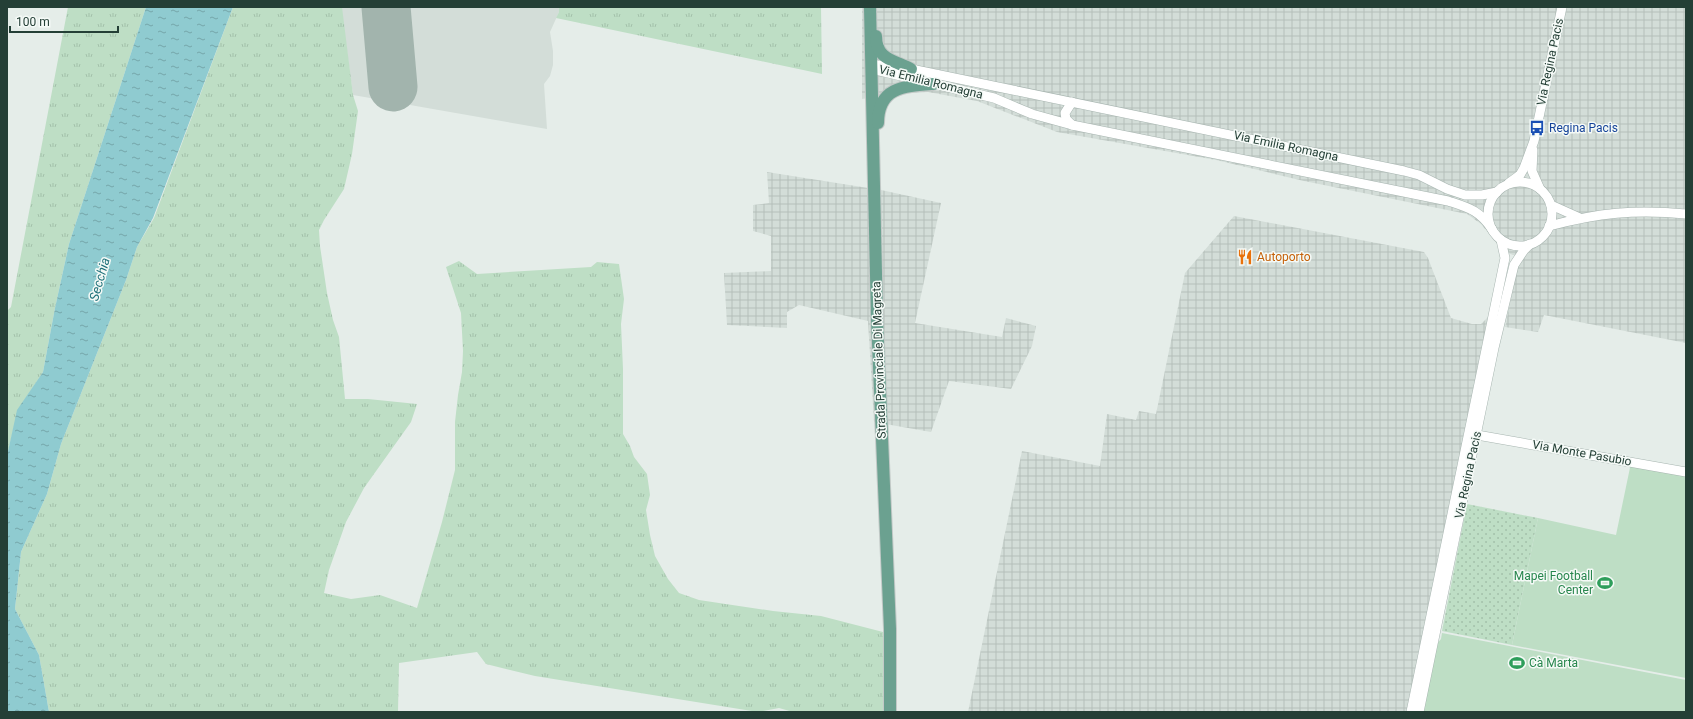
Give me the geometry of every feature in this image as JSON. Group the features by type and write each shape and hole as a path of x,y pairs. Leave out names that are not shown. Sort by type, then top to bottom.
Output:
{"main road":[{"name":"Strada Provinciale Di Magreta","path":"870,7 877,319 890,629 890,712"},
{"path":"876,7 876,41 878,50 884,56 911,69"},
{"path":"873,171 878,156 878,115 881,104 887,95 908,86 933,84"}],"street":[{"name":"Via Regina Pacis","path":"1540,189 1532,171 1534,141 1562,7"},
{"name":"Via Emilia Romagna","path":"871,66 877,65 911,69 1404,170 1420,175 1447,189 1464,195 1482,195 1514,183 1523,182 1532,184 1540,189"},
{"name":"Via Emilia Romagna","path":"871,66 880,72 994,98 1032,114 1072,125 1448,201 1473,209 1484,217 1501,240"},
{"path":"1072,102 1065,113 1066,119 1072,125"},
{"name":"Via Regina Pacis","path":"1501,189 1520,175 1534,141"},
{"name":"Via Emilia Romagna","path":"1492,229 1488,220 1488,210 1491,200 1501,189"},
{"path":"1501,240 1515,245 1530,244 1545,234 1552,216 1551,205 1547,196 1540,189"},
{"path":"1551,205 1580,218"},
{"path":"1549,226 1580,218 1625,211 1658,211 1686,214"},
{"name":"Via Regina Pacis","path":"1411,712 1505,258 1501,240"},
{"name":"Via Regina Pacis","path":"1419,712 1494,348 1514,265 1530,244"},
{"name":"Via Monte Pasubio","path":"1477,435 1686,472"}],"shaded area":[{"path":"341,7 559,7 559,12 550,32 553,51 553,65 550,76 544,84 547,129 353,95"},
{"path":"862,7 1686,7 1686,343 1544,315 1538,332 1505,327 1520,255 1513,255 1503,251 1481,224 1467,214 1304,181 1216,160 1057,132 977,101 928,92 903,93 862,99"},
{"path":"767,172 881,190 941,203 915,323 1002,337 1006,318 1036,326 1032,346 1011,389 949,381 931,432 874,422 868,321 799,305 787,312 787,328 727,325 724,273 771,271 771,236 753,231 753,205 769,203"},
{"path":"1234,216 1424,252 1428,258 1451,318 1472,324 1481,324 1490,315 1410,712 968,712 1022,451 1100,466 1107,414 1136,420 1139,411 1156,414 1185,273"}],"green space":[{"path":"68,7 146,7 69,244 43,372 18,410 7,456 7,311 11,307"},
{"path":"233,7 342,7 353,95 358,111 352,154 344,189 319,230 327,293 333,320 339,337 345,399 368,399 417,404 411,422 364,488 346,522 329,570 324,593 351,599 380,595 417,608 442,522 455,470 455,422 462,372 463,351 461,313 446,267 459,261 477,274 591,267 597,262 619,264 624,299 621,324 623,434 634,457 647,474 650,495 646,510 650,535 655,556 668,579 679,593 699,600 773,611 821,616 883,632 885,712 793,712 779,708 758,712 535,676 486,664 477,652 399,663 398,712 49,712 39,655 15,609 21,552 47,494 61,444 126,280 137,247 154,218"},
{"path":"559,7 821,7 822,74 556,18 559,12"},
{"name":"Mapei Football Center","path":"1632,458 1686,468 1686,678 1512,645 1538,518 1616,535"},
{"path":"1467,504 1538,518 1512,645 1442,631"},
{"name":"Cà Marta","path":"1442,633 1686,680 1686,712 1417,712 1429,653 1441,639"}],"water":[{"name":"Secchia","path":"146,7 233,7 153,218 137,247 126,280 61,444 47,494 21,552 15,609 39,655 49,712 7,712 7,456 17,410 43,372 69,244"}],"runway":[{"path":"386,7 393,87"}],"place":[{"name":"Regina Pacis","path":"1537,128"},
{"name":"Autoporto","path":"1245,257"},
{"name":"Mapei Football Center","path":"1605,583"},
{"name":"Cà Marta","path":"1517,663"}]}
